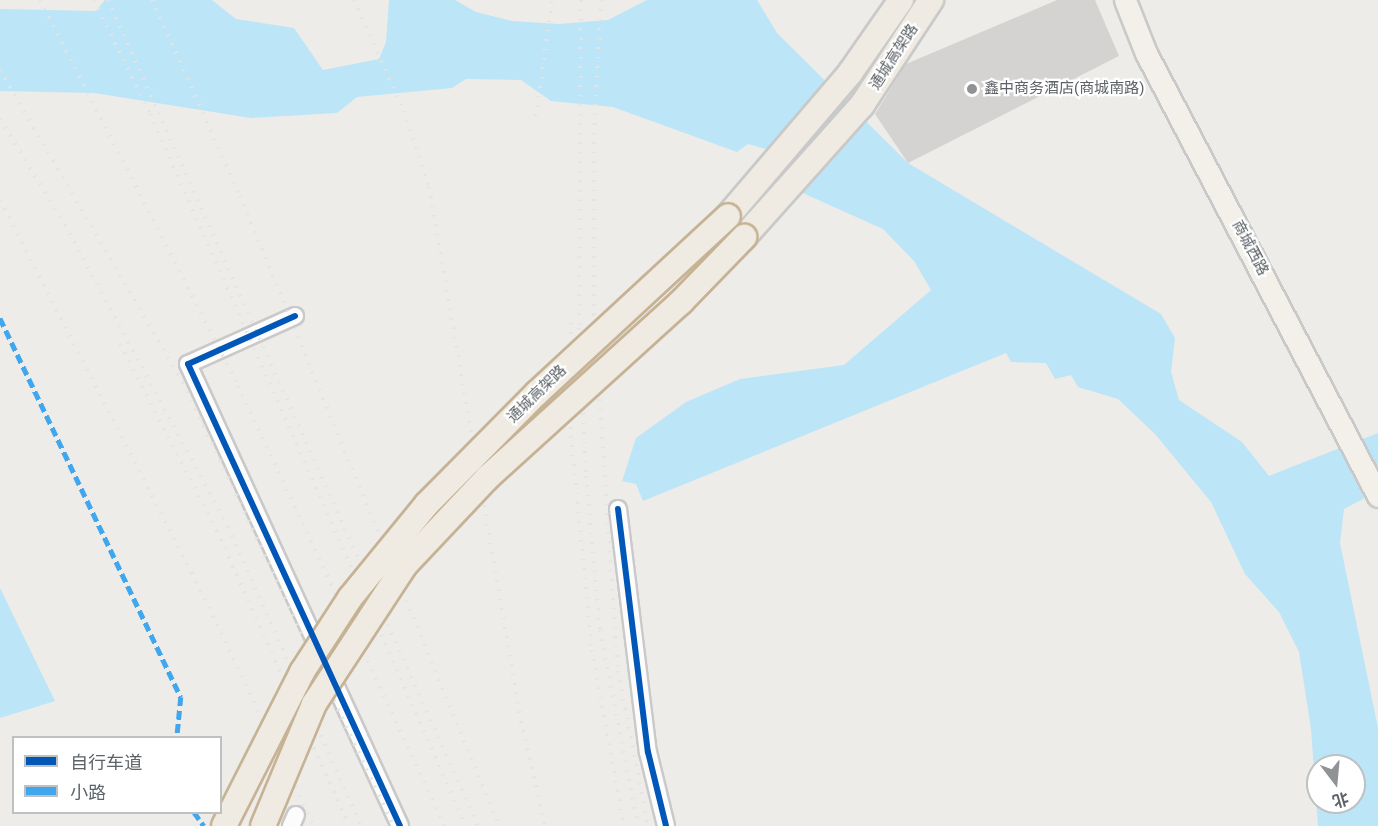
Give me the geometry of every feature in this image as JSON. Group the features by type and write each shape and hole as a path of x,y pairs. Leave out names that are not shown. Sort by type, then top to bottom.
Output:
{"highway":[{"name":"通城高架路","path":"224,826 302,672 350,598 399,538 537,393 728,216 850,73 901,0"},
{"name":"通城高架路","path":"264,826 314,704 405,565 488,477 681,302 744,237 862,105 931,0"}],"main road":[{"name":"商城西路","path":"1125,0 1146,53 1347,430 1378,496"}],"street":[{"path":"295,316 188,364 400,826"},
{"path":"618,509 648,752 666,826"}],"water":[{"path":"105,0 212,0 236,19 294,28 323,70 379,59 386,42 389,0 455,0 476,12 512,21 559,24 608,20 647,0 757,0 777,33 908,163 1161,314 1175,338 1171,372 1179,400 1242,442 1269,476 1378,433 1378,491 1344,509 1340,543 1378,728 1378,826 1318,826 1317,814 1366,814 1366,754 1313,754 1299,652 1279,612 1245,574 1211,502 1155,434 1118,399 1078,387 1071,375 1055,379 1046,363 1011,362 1006,353 643,501 636,484 622,481 636,438 686,402 740,379 844,365 931,290 914,261 883,229 796,190 766,149 748,144 737,152 613,107 551,101 521,80 466,79 452,88 357,97 337,113 251,118 94,93 0,91 0,9 96,11"},
{"path":"0,588 55,701 0,718"}],"building":[{"name":"鑫中商务酒店(商城南路)","path":"1057,0 1095,0 1119,56 908,163 875,114 906,64"}],"railway":[{"path":"40,0 238,386 445,826"},
{"path":"94,0 150,114 466,826"},
{"path":"108,0 478,826"},
{"path":"152,0 240,196 499,826"},
{"path":"354,0 404,111 429,187 521,721 545,826"},
{"path":"536,116 552,0"},
{"path":"581,0 579,328 586,476 600,630 638,826"},
{"path":"601,0 594,133 594,314 618,671 648,826"},
{"path":"0,70 183,383 393,826"},
{"path":"0,119 65,225 228,527 361,826"},
{"path":"0,200 192,573 314,826"},
{"path":"571,323 571,436 592,650 624,826"},
{"path":"120,344 217,531 349,826"}],"marked path":[{"path":"0,318 181,697 177,736"},
{"path":"195,814 204,826"}],"cycle path":[{"path":"295,316 188,364 400,826"},
{"path":"618,509 648,752 666,826"}],"place":[{"name":"鑫中商务酒店(商城南路)","path":"972,89"}]}
